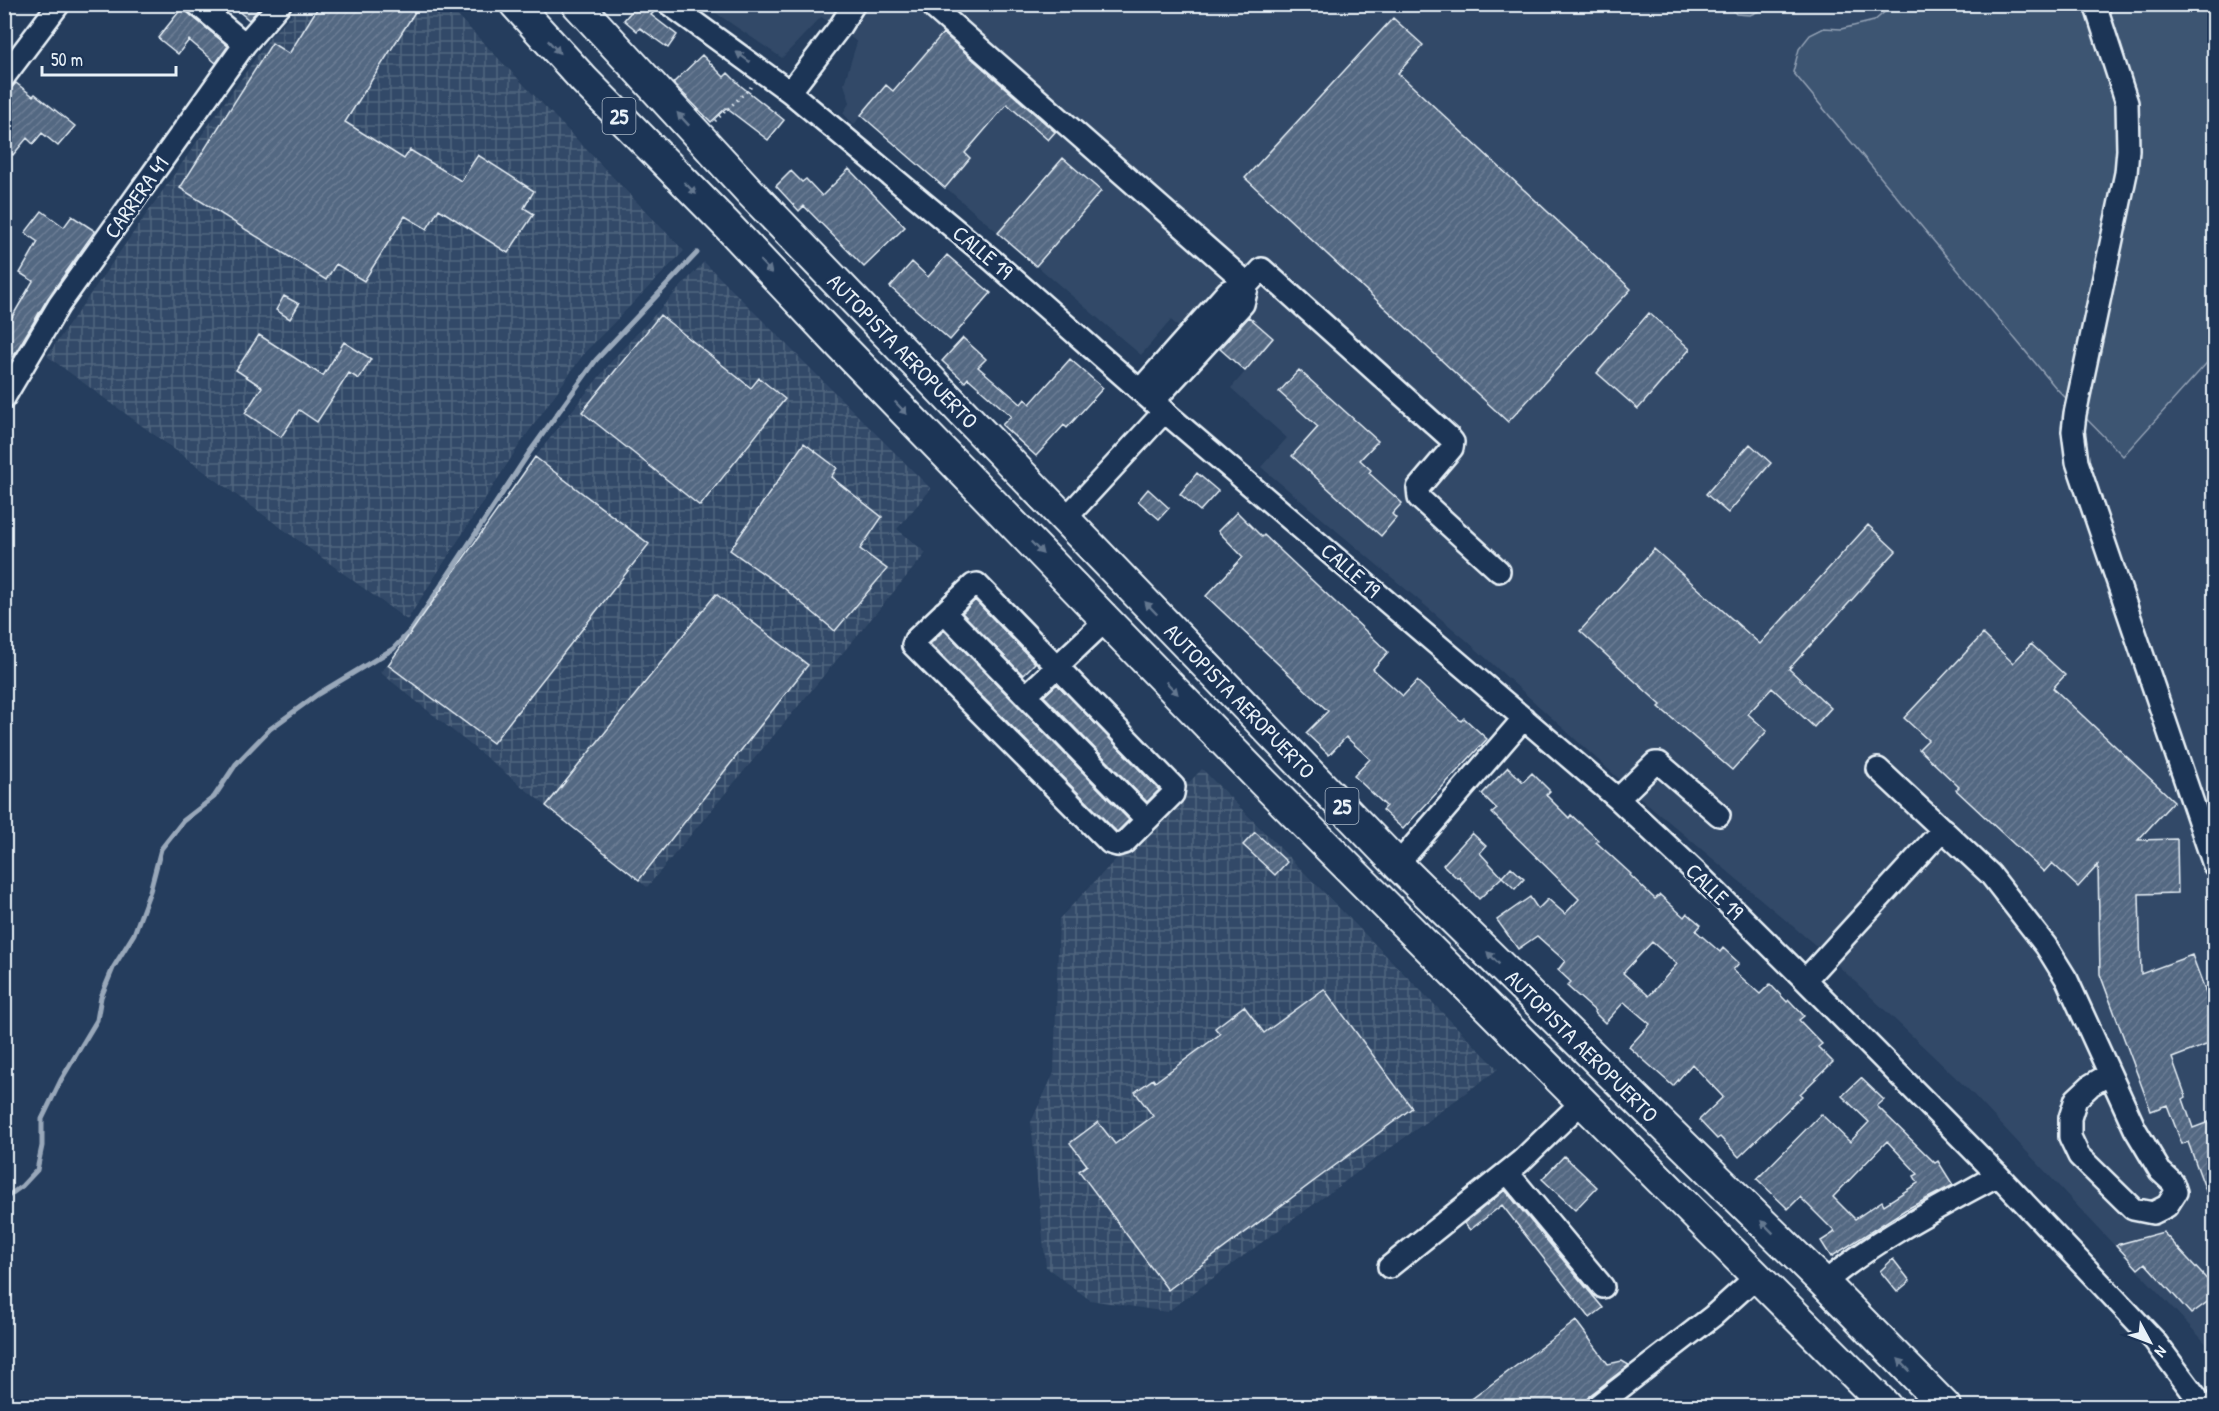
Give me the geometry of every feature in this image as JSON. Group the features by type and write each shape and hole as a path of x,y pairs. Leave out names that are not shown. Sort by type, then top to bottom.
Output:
{"highway":[{"name":"AUTOPISTA AEROPUERTO","path":"514,4 584,80 726,224 1263,782 1886,1407"},
{"name":"AUTOPISTA AEROPUERTO","path":"577,4 699,136 1398,864 1824,1283 1945,1407"}],"street":[{"path":"4,77 59,4"},
{"path":"197,4 245,44"},
{"name":"CARRERA 41","path":"4,398 59,305 245,44 280,4"},
{"name":"CALLE 19","path":"669,4 790,92 993,260 1153,401 1618,799 1702,878 1998,1175 2154,1340 2203,1407"},
{"path":"790,92 839,28 854,4"},
{"path":"2095,4 2127,103 2128,150 2126,173 2075,414 2074,447 2214,865"},
{"path":"935,9 1248,284"},
{"path":"1065,519 1153,401 1243,304 1248,284 1262,269 1453,442 1452,448 1418,488 1417,493 1419,498 1499,571"},
{"path":"977,584 1174,787 1173,794 1124,843 1117,845 1110,843 913,645 915,640 944,612 973,585 977,584"},
{"path":"944,612 1147,820"},
{"path":"1026,696 1106,620"},
{"path":"1398,864 1524,718"},
{"path":"1618,799 1655,763 1659,763 1719,815"},
{"path":"1878,769 1990,874 2046,946 2067,980 2134,1129 2154,1164 2173,1183 2176,1192 2167,1206 2153,1213 2133,1209 2079,1156 2070,1137 2070,1119 2076,1099 2091,1084 2109,1074"},
{"path":"1805,980 1943,829"},
{"path":"1389,1267 1507,1172 1582,1102"},
{"path":"1507,1172 1603,1287"},
{"path":"1824,1283 1887,1237 1998,1175"},
{"path":"1597,1407 1713,1316 1756,1277"}],"path":[{"path":"699,136 766,74"}],"shaded area":[{"path":"300,5 447,5 684,251 585,352 520,444 407,620 47,356 271,36"},
{"path":"704,5 2214,5 2214,1352 1971,1092 1827,955 1630,789 1465,639 1261,467 1287,438 1231,388 1245,372 1215,345 1183,331 1171,320 1141,355 861,115 854,125 843,113 850,102 844,84 857,42 839,28 821,17 782,58"},
{"path":"1729,5 1773,5 1750,15 1736,14"},
{"path":"1893,5 2214,5 2214,355 2123,456 2056,388 1793,72 1799,49 1810,35 1824,28 1841,29 1874,21"},
{"path":"704,262 931,489 897,529 926,553 647,887 380,672 388,665 535,457 615,357"},
{"path":"1202,769 1498,1069 1167,1312 1090,1300 1046,1267 1031,1122 1054,1073 1059,919"}],"building":[{"path":"230,4 263,4 249,20"},
{"path":"320,4 420,4 345,122 404,159 410,150 461,181 478,155 534,191 524,208 534,214 508,253 439,209 427,229 405,216 364,281 336,264 326,280 180,188 272,43 289,54"},
{"path":"638,4 657,4 657,9 651,15 677,35 668,48 640,28 637,31 624,20"},
{"path":"182,8 228,46 216,63 189,40 178,54 158,38"},
{"path":"1393,18 1423,45 1398,73 1631,289 1508,422 1245,178"},
{"path":"943,33 1055,132 1048,140 1007,104 965,153 970,158 945,188 861,115 886,85 893,91"},
{"path":"702,55 724,77 728,73 784,120 768,140 726,108 711,122 673,83"},
{"path":"16,83 33,96 35,94 75,126 58,146 42,133 33,144 27,138 13,155 4,148 4,96"},
{"path":"1063,158 1101,191 1036,266 998,233"},
{"path":"849,169 905,227 864,267 804,206 799,211 776,186 791,171 802,182 806,179 822,196"},
{"path":"42,211 64,227 72,216 95,231 48,298 4,372 4,331 33,281 20,273 38,242 25,233"},
{"path":"947,255 991,293 950,340 890,287 912,262 928,277"},
{"path":"284,296 299,304 290,319 276,310"},
{"path":"1649,313 1690,349 1638,409 1597,373"},
{"path":"660,315 751,388 759,378 785,399 700,506 582,412"},
{"path":"1249,317 1273,338 1245,371 1220,349"},
{"path":"259,335 323,376 344,342 371,359 359,379 349,373 317,422 299,410 281,437 245,413 262,387 236,370"},
{"path":"963,338 986,359 978,367 1021,404 1025,399 1030,404 1070,359 1103,388 1067,428 1064,425 1036,456 1002,425 1011,416 968,378 965,382 942,361"},
{"path":"1299,370 1378,441 1360,460 1371,470 1369,473 1402,503 1392,514 1396,518 1381,536 1292,456 1318,427 1279,392"},
{"path":"804,443 837,468 831,477 882,517 860,549 887,569 835,631 785,589 730,550"},
{"path":"1750,444 1771,463 1728,513 1706,494"},
{"path":"535,457 649,544 493,743 388,665"},
{"path":"1197,473 1218,491 1200,511 1180,494"},
{"path":"1148,489 1169,508 1159,519 1138,501"},
{"path":"1237,512 1388,652 1373,669 1403,696 1417,681 1461,721 1464,718 1487,739 1403,829 1382,810 1386,806 1354,776 1370,759 1346,737 1329,755 1306,733 1328,711 1206,596 1243,557 1218,531"},
{"path":"1868,525 1896,551 1789,669 1831,708 1814,727 1772,688 1748,714 1767,731 1732,770 1659,707 1661,705 1580,631 1654,549 1760,644"},
{"path":"716,594 808,665 639,880 546,806"},
{"path":"975,600 1035,663 1023,675 962,613"},
{"path":"944,630 1129,820 1117,832 930,644"},
{"path":"1983,634 2013,663 2031,644 2065,675 2053,688 2174,801 2138,840 2177,839 2178,893 2139,894 2141,974 2192,955 2214,1014 2214,1042 2172,1058 2186,1097 2183,1099 2193,1128 2214,1120 2214,1210 2188,1142 2182,1144 2167,1105 2151,1111 2100,974 2098,865 2078,887 2052,863 2044,872 1956,790 1959,787 1919,749 1928,740 1904,718"},
{"path":"1057,684 1159,790 1147,802 1044,696"},
{"path":"1508,767 1523,782 1532,773 1550,791 1546,795 1569,818 1571,815 1598,840 1596,842 1655,899 1660,895 1684,917 1687,913 1701,925 1696,931 1720,952 1723,948 1739,963 1733,970 1760,994 1770,984 1804,1016 1799,1020 1822,1044 1818,1047 1833,1062 1800,1094 1802,1096 1739,1157 1699,1120 1723,1097 1692,1064 1673,1086 1629,1047 1650,1024 1624,1002 1605,1023 1567,986 1571,982 1558,970 1565,961 1537,936 1518,949 1497,920 1530,897 1538,909 1548,899 1565,914 1579,899 1492,813 1497,809 1482,794","holes":["1652,942 1677,964 1649,996 1623,973"]},
{"path":"1255,832 1287,862 1275,875 1243,845"},
{"path":"1472,833 1486,846 1480,853 1502,877 1479,899 1459,877 1457,878 1443,865"},
{"path":"1511,867 1524,879 1515,889 1502,877"},
{"path":"1324,989 1412,1108 1168,1290 1079,1171 1087,1165 1070,1143 1098,1122 1115,1144 1153,1116 1135,1092 1153,1079 1155,1082 1220,1034 1215,1028 1244,1006 1264,1033"},
{"path":"1861,1078 1884,1100 1877,1106 1935,1163 1938,1161 1953,1185 1905,1210 1831,1257 1821,1241 1835,1232 1800,1197 1788,1209 1757,1179 1821,1114 1850,1142 1869,1122 1842,1096","holes":["1887,1141 1918,1174 1914,1176 1918,1183 1884,1205 1882,1201 1855,1219 1833,1197"]},
{"path":"1564,1156 1597,1187 1575,1210 1542,1179"},
{"path":"1505,1190 1603,1308 1590,1318 1502,1205 1470,1230 1464,1223"},
{"path":"2163,1232 2214,1287 2214,1297 2191,1314 2145,1263 2138,1269 2116,1245"},
{"path":"1893,1259 1910,1281 1897,1292 1880,1271"},
{"path":"1576,1321 1608,1364 1622,1361 1629,1365 1589,1396 1584,1407 1461,1407"}],"waterway":[{"path":"4,1199 22,1186 37,1170 42,1146 42,1119 61,1080 97,1020 101,997 113,968 134,934 150,891 161,849 183,821 214,797 236,764 270,729 318,694 393,649 413,628 529,453 596,360 697,253"}]}
